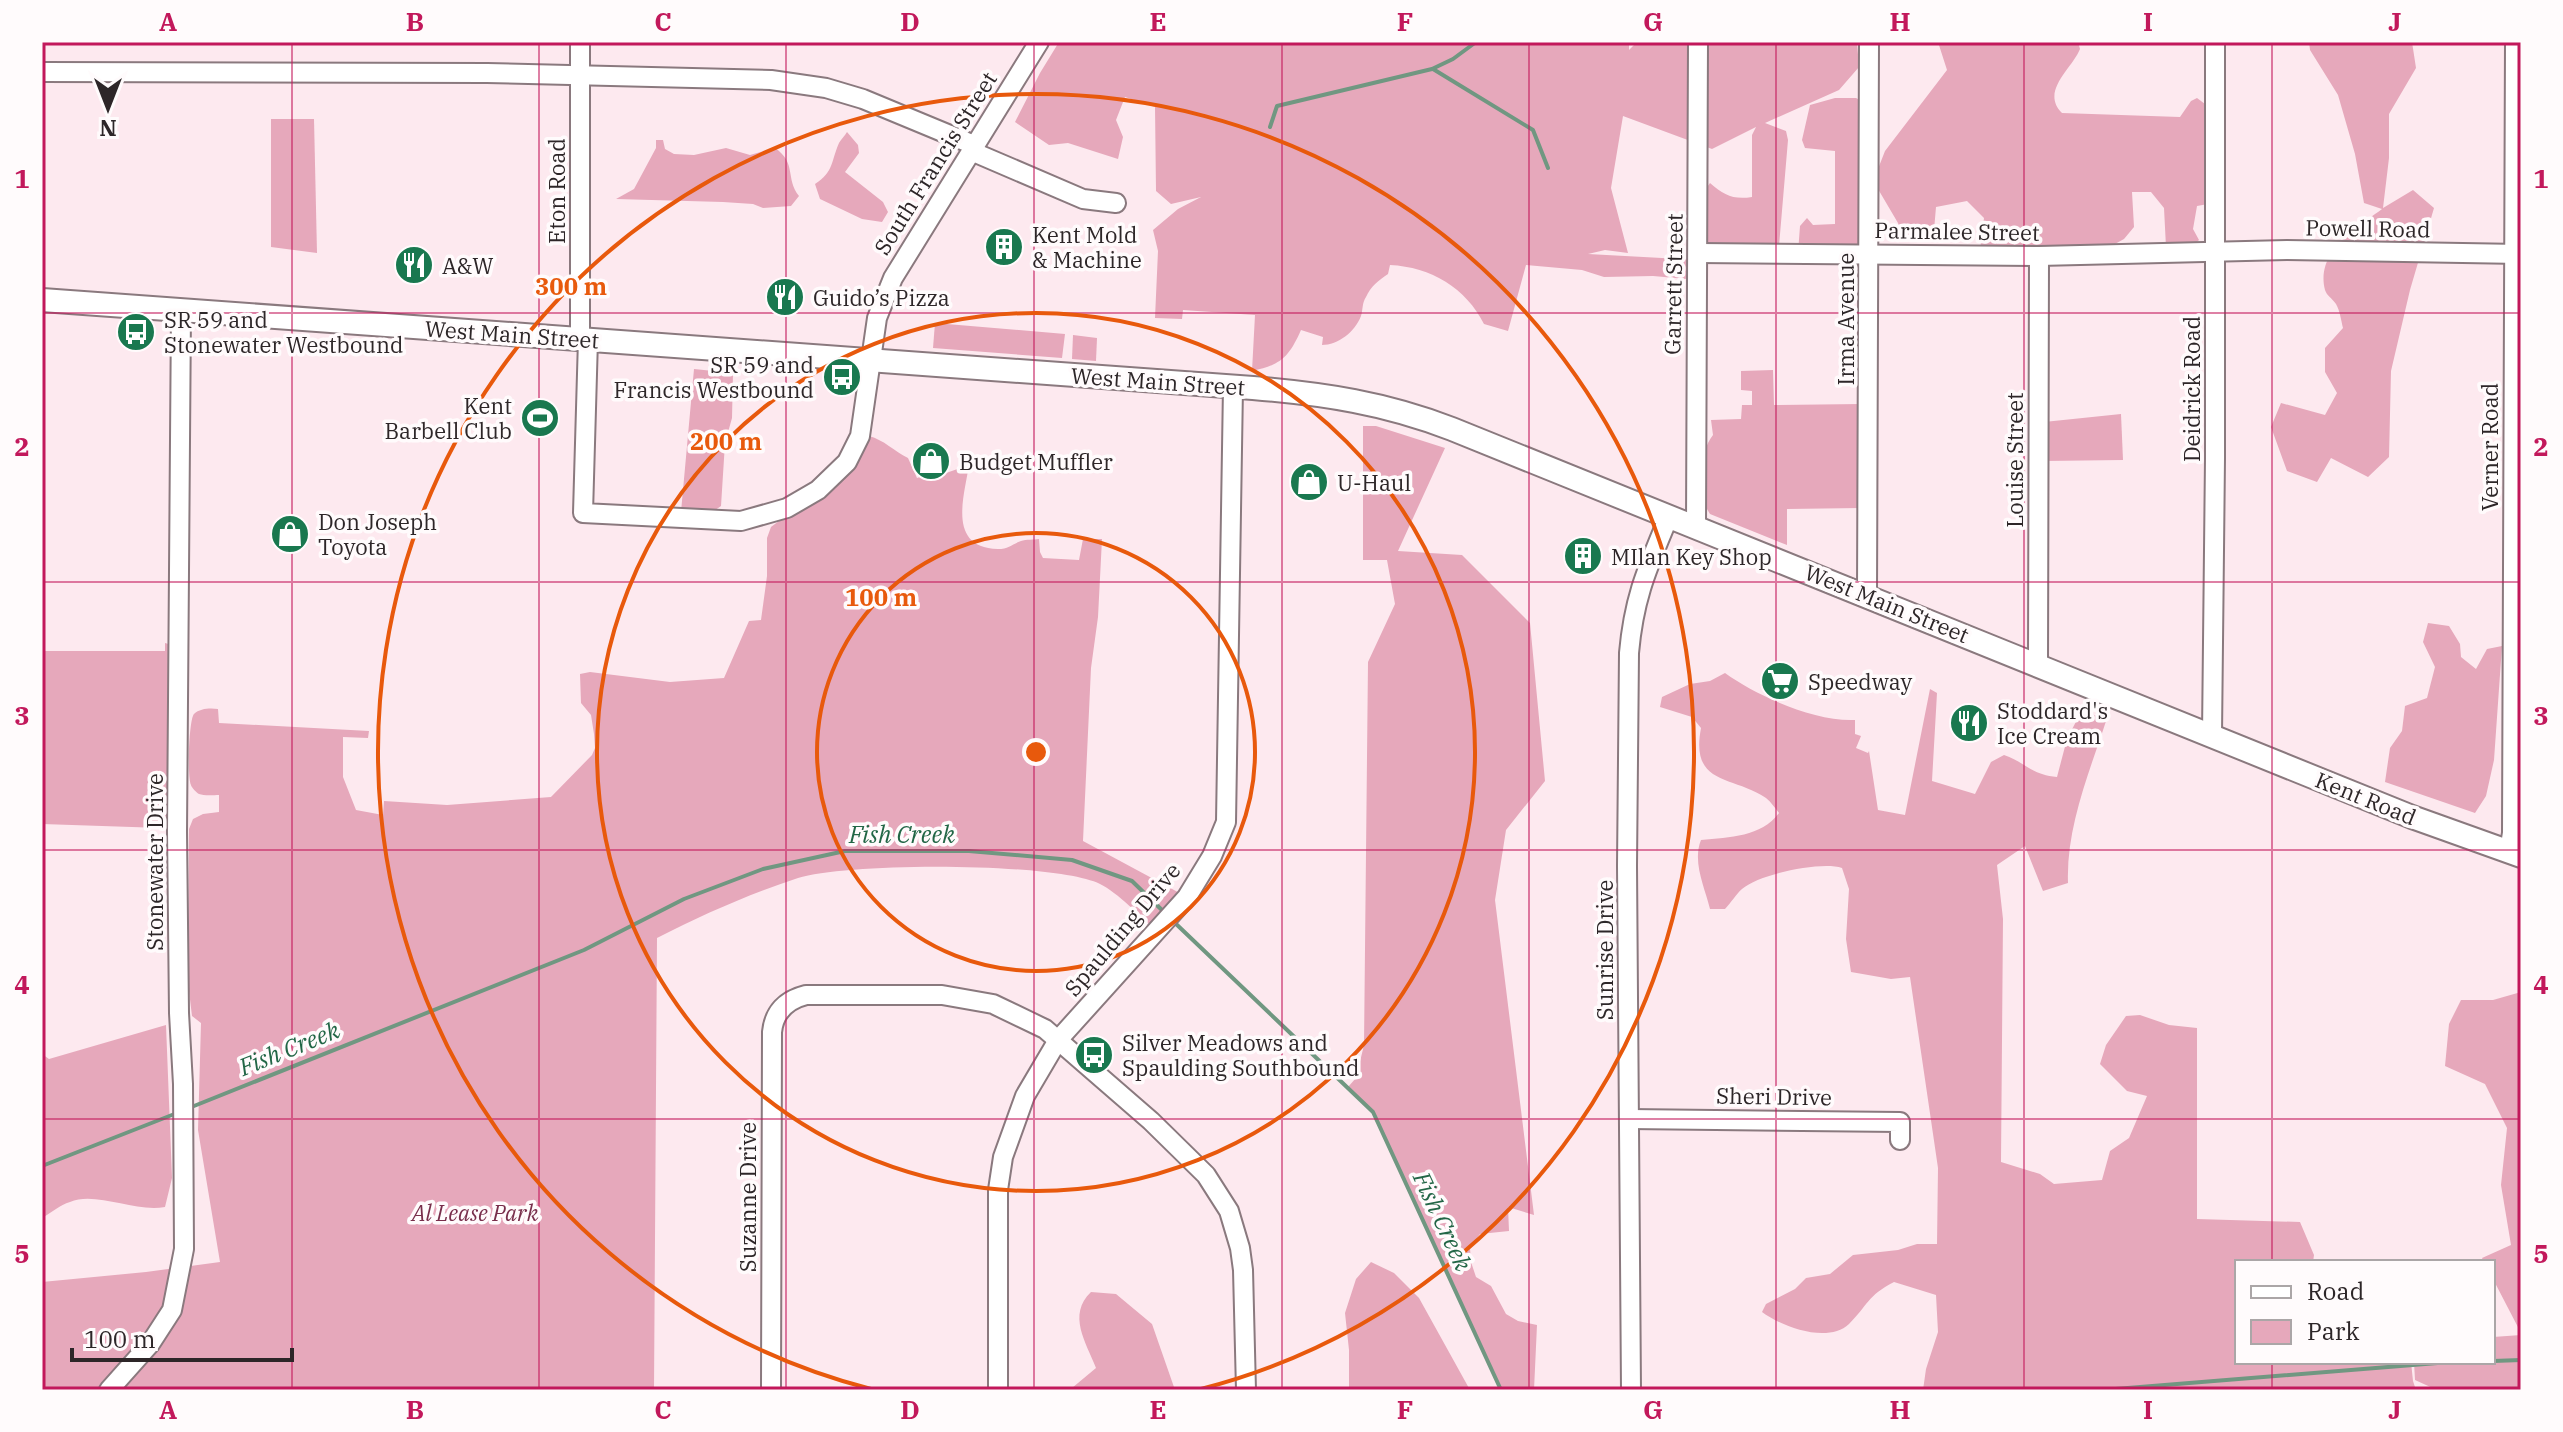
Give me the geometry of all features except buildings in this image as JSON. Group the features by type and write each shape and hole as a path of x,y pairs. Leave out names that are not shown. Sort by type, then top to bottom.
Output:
{"main road":[{"name":"West Main Street","path":"42,300 1343,397 1399,410 1696,526 2212,735"},
{"name":"Kent Road","path":"2212,735 2412,817 2515,854"}],"street":[{"name":"Eton Road","path":"580,42 583,513"},
{"name":"South Francis Street","path":"583,513 727,521 758,518 787,508 818,490 835,475 855,449 864,418 877,318 887,289 1039,42"},
{"name":"Garrett Street","path":"1696,526 1698,42"},
{"name":"Irma Avenue","path":"1867,596 1869,42"},
{"name":"Deidrick Road","path":"2212,735 2215,42"},
{"name":"Verner Road","path":"2515,42 2517,254 2512,833 2515,854"},
{"path":"42,72 580,75 729,78 797,83 863,99 1083,199 1116,203"},
{"name":"Powell Road","path":"2214,252 2287,250 2517,254"},
{"name":"Parmalee Street","path":"1699,253 2039,256 2214,252"},
{"name":"Louise Street","path":"2038,665 2039,256"},
{"name":"Stonewater Drive","path":"109,1390 150,1344 172,1310 184,1249 177,847 181,310"},
{"name":"Spaulding Drive","path":"998,1390 998,1190 1003,1157 1025,1096 1058,1040 1187,897 1221,838 1226,822 1233,387"},
{"name":"Sunrise Drive","path":"1631,1390 1627,866 1629,653 1632,620 1641,581 1669,516"},
{"name":"Suzanne Drive","path":"771,1390 771,1051 773,1022 782,1007 806,995 977,999 1013,1012 1045,1029 1058,1040"},
{"path":"1058,1040 1182,1150 1206,1175 1229,1211 1243,1270 1246,1390"},
{"name":"Sheri Drive","path":"1629,1119 1900,1122 1900,1140"}],"green space":[{"path":"1059,42 1629,42 1629,50 1637,42 1857,42 1859,67 1839,90 1765,123 1786,131 1788,140 1779,246 1705,247 1703,193 1710,183 1729,196 1752,197 1752,135 1756,127 1712,149 1623,116 1611,188 1628,253 1605,250 1588,254 1699,260 1698,280 1653,276 1604,277 1582,270 1526,265 1508,331 1484,324 1467,300 1446,282 1419,270 1390,265 1388,274 1368,293 1355,327 1345,336 1334,343 1322,345 1323,337 1301,330 1283,358 1252,371 1255,315 1183,310 1182,319 1155,318 1158,251 1153,230 1178,209 1201,197 1171,204 1156,191 1155,107 1125,97 1116,120 1123,137 1118,159 1068,143 1049,145 1015,122"},
{"path":"1938,42 2078,42 2080,49 2056,88 2054,97 2062,113 2180,117 2191,101 2197,98 2205,104 2208,204 2197,206 2193,229 2199,240 2191,248 2166,247 2164,208 2151,192 2132,192 2134,227 2124,239 2104,250 1980,250 1984,218 1967,201 1936,207 1933,242 1903,238 1878,189 1876,174 1885,151 1947,70"},
{"path":"2309,42 2412,42 2416,68 2389,114 2389,158 2383,208 2413,190 2434,208 2391,371 2389,457 2368,477 2331,458 2317,482 2287,471 2271,427 2281,403 2325,415 2337,393 2325,372 2325,348 2343,328 2337,307 2325,290 2326,264 2340,242 2382,209 2364,203 2355,154 2338,95 2310,50"},
{"path":"1835,98 1856,98 1864,102 1869,254 1798,253 1800,226 1807,218 1813,225 1835,224 1835,151 1805,148 1802,140 1810,105"},
{"path":"271,119 314,119 317,253 271,247"},
{"path":"847,132 858,145 859,153 845,172 883,202 888,212 882,222 862,219 820,199 815,184 829,170 839,143"},
{"path":"656,140 663,140 665,149 674,154 694,155 726,148 750,155 775,148 789,165 792,183 799,196 791,206 763,208 753,204 723,202 616,199 634,189 656,148"},
{"path":"935,323 1065,334 1062,358 933,348"},
{"path":"1073,335 1097,338 1096,361 1072,359"},
{"path":"694,369 733,373 732,418 725,443 721,506 711,513 681,512"},
{"path":"1773,370 1774,405 1861,404 1860,508 1787,509 1787,545 1710,514 1704,481 1705,452 1713,435 1711,420 1741,419 1742,405 1752,405 1752,391 1741,390 1741,371"},
{"path":"2121,414 2123,460 2044,461 2044,422"},
{"path":"1363,426 1376,426 1445,448 1398,551 1462,555 1530,623 1545,781 1506,830 1495,900 1534,1215 1508,1207 1509,1231 1480,1234 1470,1248 1476,1277 1491,1286 1506,1314 1518,1321 1537,1325 1534,1390 1501,1390 1374,1112 1348,1087 1356,1078 1364,1045 1368,662 1395,604 1387,560 1363,560"},
{"name":"Al Lease Park","path":"869,436 908,458 917,478 923,476 926,480 969,465 962,519 971,540 982,546 1002,549 1023,540 1039,539 1043,558 1079,560 1083,539 1102,539 1098,617 1091,668 1083,841 1187,897 1157,931 1107,888 1076,877 998,868 860,869 798,878 726,905 657,938 654,1390 42,1390 42,1282 220,1262 198,1130 201,1023 192,1016 188,983 189,829 193,819 219,812 219,795 199,794 191,786 189,748 194,714 218,709 219,723 369,731 368,738 343,737 343,777 356,810 383,815 384,801 447,805 551,797 592,755 595,748 591,715 581,703 580,674 590,672 670,682 724,678 749,621 761,620 767,576 767,538 771,527 855,464"},
{"path":"2428,623 2449,626 2460,644 2461,657 2476,669 2487,649 2502,646 2494,760 2486,796 2475,813 2385,782 2390,748 2402,731 2405,706 2427,698 2435,667 2423,642"},
{"path":"165,643 172,645 170,818 162,828 42,824 42,651 165,651"},
{"path":"1725,673 1787,706 1822,717 1855,720 1855,734 1861,736 1856,748 1869,751 1878,810 1905,815 1930,689 1937,693 1932,781 1975,794 1991,762 2004,755 2041,774 2057,777 2067,739 2081,712 2107,718 2075,820 2068,883 2043,891 2025,846 1997,865 2003,919 2001,1162 2040,1174 2054,1184 2102,1180 2110,1151 2129,1138 2147,1096 2127,1091 2100,1064 2106,1045 2126,1016 2140,1015 2169,1025 2197,1028 2197,1219 2300,1222 2314,1255 2313,1260 2235,1260 2235,1364 2411,1364 2416,1390 1923,1390 1938,1332 1936,1295 1894,1282 1873,1296 1849,1324 1829,1333 1793,1328 1762,1312 1766,1304 1795,1289 1806,1278 1830,1274 1853,1255 1898,1250 1917,1244 1937,1244 1938,1168 1910,977 1891,979 1851,972 1846,939 1849,889 1842,868 1820,866 1762,878 1742,889 1725,909 1710,909 1699,866 1701,840 1754,831 1772,821 1779,813 1766,798 1708,770 1699,747 1701,728 1692,717 1660,707 1662,697 1690,684 1710,681"},
{"path":"2521,992 2521,1333 2495,1283 2495,1260 2482,1258 2511,1245 2501,1185 2507,1128 2485,1084 2445,1066 2449,1024 2461,1000 2493,1000"},
{"path":"166,1025 172,1178 165,1207 80,1199 42,1218 42,1054 49,1059"},
{"path":"1371,1262 1394,1273 1419,1298 1470,1390 1349,1390 1345,1313 1356,1279"},
{"path":"1091,1292 1116,1294 1152,1324 1175,1390 1072,1388 1096,1368 1079,1319 1084,1301"},
{"path":"2521,1335 2521,1390 2437,1390 2415,1380 2414,1364 2495,1364 2495,1337"}],"waterway":[{"path":"1270,127 1277,106 1432,69 1453,59 1476,42"},
{"path":"1433,69 1533,130 1548,168"},
{"name":"Fish Creek","path":"189,1108 584,950 684,899 763,869 845,851 969,851 1072,860 1132,881 1165,913"},
{"name":"Fish Creek","path":"1174,922 1373,1112 1501,1390"},
{"name":"Fish Creek","path":"42,1166 177,1113"},
{"name":"Fish Creek","path":"2495,1361 2521,1360"},
{"name":"Fish Creek","path":"2103,1390 2425,1364"}],"place":[{"name":"Kent Mold & Machine","path":"1004,247"},
{"name":"A&W","path":"414,265"},
{"name":"Guido’s Pizza","path":"785,297"},
{"name":"SR 59 and Stonewater Westbound","path":"136,332"},
{"name":"SR 59 and Francis Westbound","path":"842,377"},
{"name":"Kent Barbell Club","path":"540,418"},
{"name":"Budget Muffler","path":"931,461"},
{"name":"U-Haul","path":"1309,482"},
{"name":"Don Joseph Toyota","path":"290,534"},
{"name":"MIlan Key Shop","path":"1583,556"},
{"name":"Speedway","path":"1780,681"},
{"name":"Stoddard's Ice Cream","path":"1969,723"},
{"name":"Silver Meadows and Spaulding Southbound","path":"1094,1055"}]}
